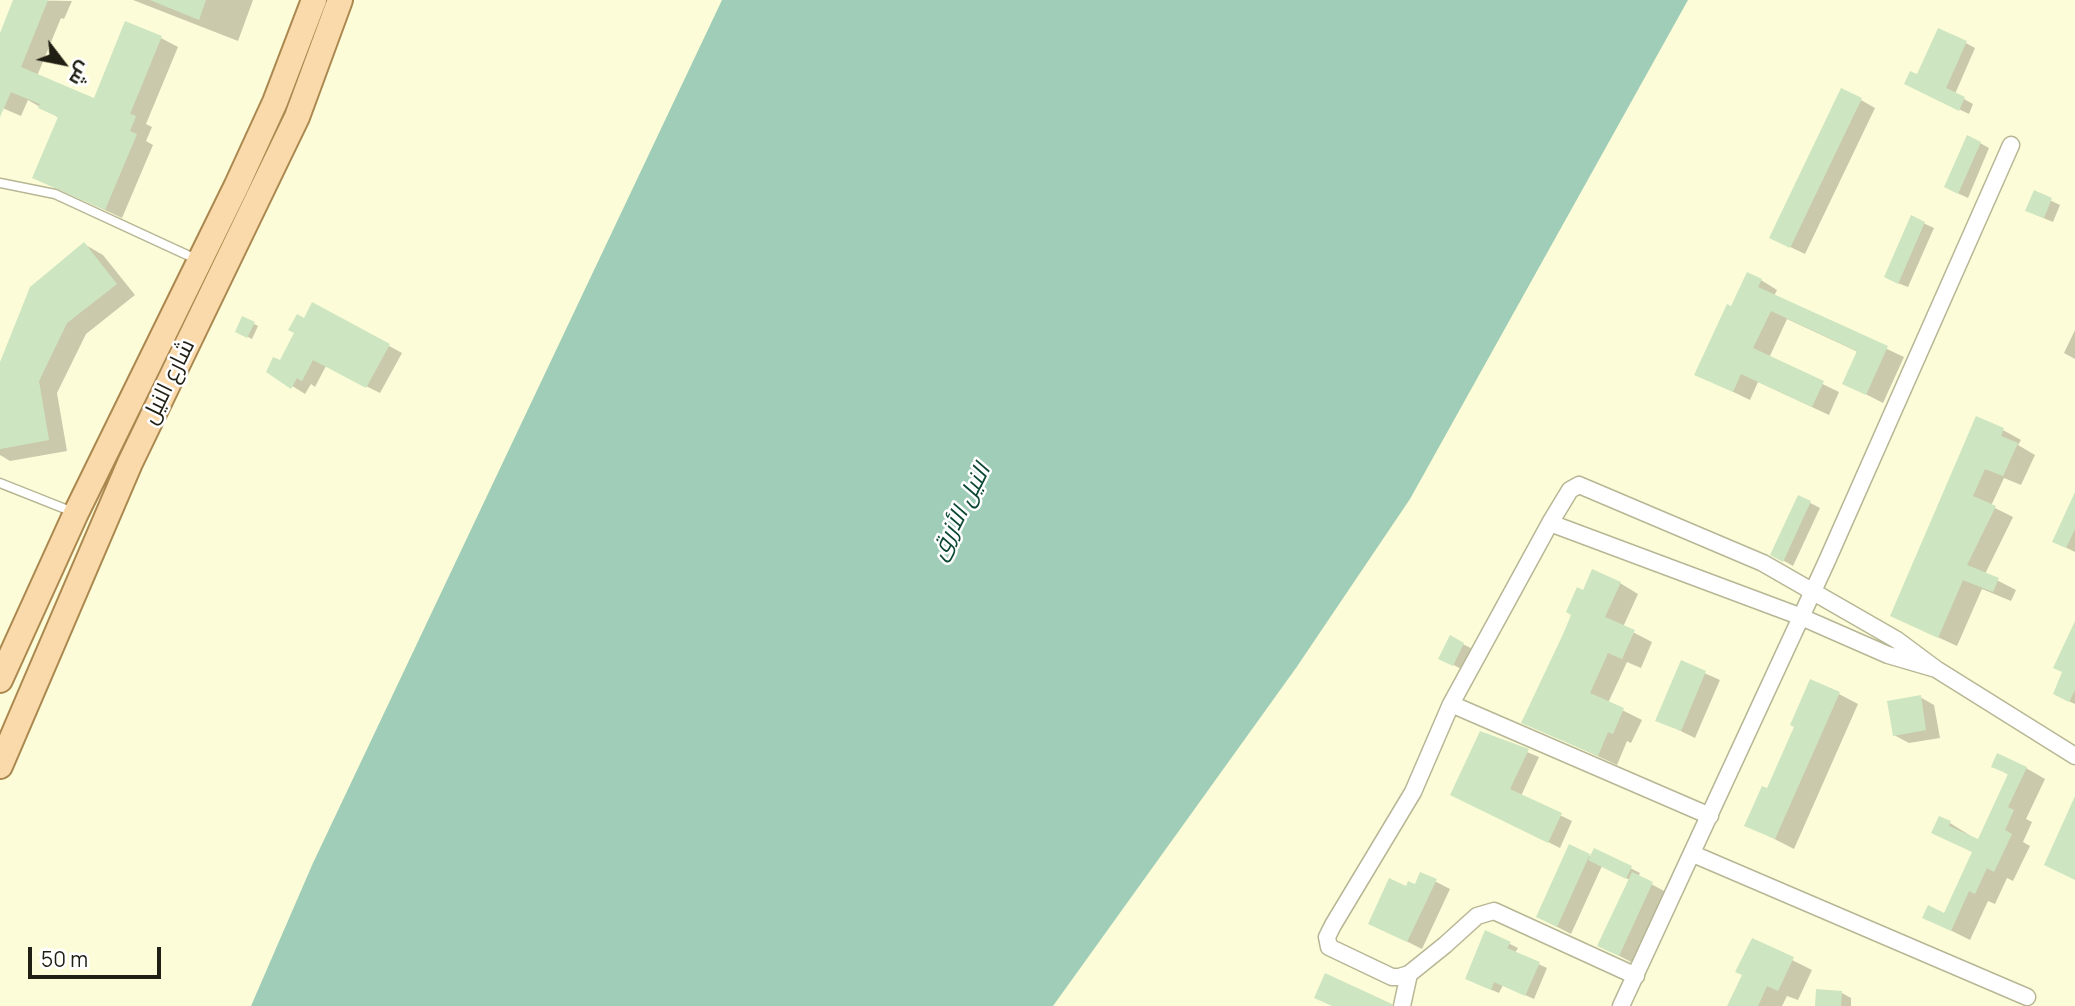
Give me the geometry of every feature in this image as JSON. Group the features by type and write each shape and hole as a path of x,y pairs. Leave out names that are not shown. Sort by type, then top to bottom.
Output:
{"main road":[{"name":"شارع النيل","path":"0,680 76,513 275,102 314,0"},
{"name":"شارع النيل","path":"0,766 130,463 297,117 340,0"}],"street":[{"path":"1621,1006 1693,854 2011,145"},
{"path":"1636,975 1494,911 1477,916 1409,974 1392,977 1329,947 1328,937 1413,792 1451,704 1550,523 1570,490 1579,485 1763,563 1812,589 1897,640 1936,668 2075,756"},
{"path":"1550,523 1799,616 1888,655 1936,668"},
{"path":"1451,704 1710,816"},
{"path":"1693,854 2027,997"},
{"path":"1402,1006 1409,974"}],"lane":[{"path":"0,183 12,183 55,194 200,260"},
{"path":"0,483 76,513"}],"water":[{"name":"النيل الأزرق","path":"722,0 1688,0 1410,499 1296,668 1053,1006 251,1006 313,863"}],"building":[{"path":"13,0 48,0 21,67 94,98 125,21 162,36 130,114 136,116 130,131 137,134 105,210 32,178 58,117 38,108 40,104 11,92 0,117 0,33"},
{"path":"150,0 206,0 199,20"},
{"path":"1938,28 1967,41 1946,88 1965,97 1959,111 1904,84 1910,71 1917,74"},
{"path":"1841,88 1862,98 1790,248 1769,238"},
{"path":"1967,135 1981,142 1958,194 1944,187"},
{"path":"2034,190 2052,198 2044,218 2025,211"},
{"path":"1911,215 1925,222 1898,284 1884,277"},
{"path":"84,242 117,284 67,323 39,381 49,440 0,449 0,362 30,287"},
{"path":"1747,272 1762,279 1758,287 1888,346 1866,395 1842,384 1857,351 1771,311 1753,348 1824,381 1812,407 1741,374 1733,392 1694,375 1727,304 1731,306"},
{"path":"312,302 390,344 366,388 313,360 302,381 297,378 291,389 266,372 273,357 280,360 294,333 288,330 297,314 304,318"},
{"path":"242,316 255,322 247,338 235,332"},
{"path":"1976,416 2004,428 2001,436 2018,443 2003,476 1985,469 1973,496 1996,506 1967,565 1999,578 1993,592 1963,580 1938,638 1890,616"},
{"path":"2075,492 2075,529 2066,548 2052,542"},
{"path":"1798,495 1811,501 1783,562 1770,555"},
{"path":"1592,569 1621,582 1605,617 1635,630 1622,659 1608,653 1590,693 1624,708 1613,734 1608,732 1598,756 1521,723 1571,615 1566,612 1577,587 1583,590"},
{"path":"2075,621 2075,690 2069,702 2053,694 2062,672 2053,668"},
{"path":"1450,635 1464,643 1453,666 1438,659"},
{"path":"1681,660 1706,671 1681,731 1655,721"},
{"path":"1810,679 1840,692 1775,839 1744,826 1762,786 1767,788 1794,727 1790,725"},
{"path":"1921,695 1926,730 1893,736 1887,701"},
{"path":"1480,731 1529,749 1510,789 1562,813 1548,843 1450,795"},
{"path":"1997,753 2027,767 2008,807 2014,810 2005,830 2012,834 1994,872 1987,868 1975,894 1969,891 1951,931 1922,918 1928,905 1944,913 1972,852 1931,833 1939,816 1951,821 1949,826 1978,839 2008,774 1991,767"},
{"path":"2075,796 2075,880 2044,865"},
{"path":"1569,844 1590,854 1557,927 1536,917"},
{"path":"1594,848 1632,866 1626,879 1588,860"},
{"path":"1420,872 1437,879 1407,942 1368,924 1389,878 1406,886 1408,881 1415,884"},
{"path":"1632,872 1653,882 1619,956 1597,946"},
{"path":"1485,930 1511,942 1507,948 1540,962 1525,996 1494,982 1491,990 1465,979"},
{"path":"1752,938 1794,957 1778,991 1767,986 1758,1006 1727,1006 1742,975 1735,972"},
{"path":"1325,973 1392,1006 1332,1006 1314,998"},
{"path":"1816,989 1842,991 1841,1006 1815,1006"}]}
